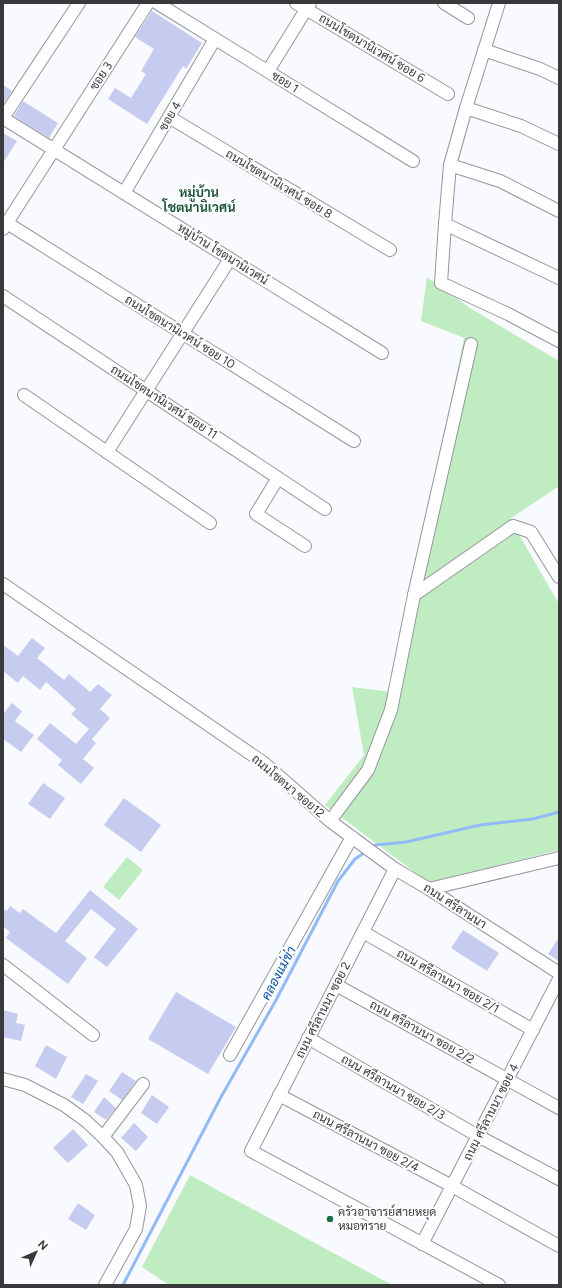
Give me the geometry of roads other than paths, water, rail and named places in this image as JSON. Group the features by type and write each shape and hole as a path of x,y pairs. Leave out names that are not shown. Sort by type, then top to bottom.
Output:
{"street":[{"path":"3,118 79,3"},
{"name":"ซอย 3","path":"6,220 54,150 148,3"},
{"name":"ซอย 1","path":"157,3 413,161"},
{"path":"444,3 468,18"},
{"path":"499,3 450,165 441,283 508,314 559,341"},
{"path":"268,71 304,5"},
{"name":"ถนนโชตนานิเวศน์ ซอย 6","path":"304,5 448,94"},
{"name":"ซอย 4","path":"124,193 215,39"},
{"path":"484,50 540,69 559,78"},
{"path":"466,108 521,126 559,144"},
{"name":"ถนนโชตนานิเวศน์ ซอย 8","path":"169,117 390,250"},
{"name":"หมู่บ้าน โชตนานิเวศน์","path":"3,118 382,353"},
{"path":"450,165 500,181 559,211"},
{"name":"ถนนโชตนานิเวศน์ ซอย 10","path":"6,220 354,441"},
{"path":"445,224 559,278"},
{"path":"107,452 230,259"},
{"name":"ถนนโชตนานิเวศน์ ซอย 11","path":"3,296 325,508"},
{"name":"ถนนโชตนา ซอย12","path":"3,584 264,763 330,821 368,770 391,710 414,595 471,344"},
{"path":"24,395 210,523"},
{"path":"278,478 256,514 305,546"},
{"path":"414,595 513,526 531,532 559,577"},
{"name":"ถนน ศรีลานนา","path":"330,821 395,869 429,889 559,973"},
{"path":"230,1055 352,837"},
{"path":"429,889 559,858"},
{"name":"ถนน ศรีลานนา ซอย 2","path":"395,869 251,1151 422,1244"},
{"name":"ถนน ศรีลานนา ซอย 2/1","path":"363,932 533,1030"},
{"path":"3,965 93,1035"},
{"name":"ถนน ศรีลานนา ซอย 4","path":"422,1244 559,979"},
{"name":"ถนน ศรีลานนา ซอย 2/2","path":"336,985 559,1108"},
{"name":"ถนน ศรีลานนา ซอย 2/3","path":"308,1038 478,1136 559,1179"},
{"path":"3,1079 25,1085 64,1105 86,1121 104,1137 117,1152 136,1185 140,1206 136,1229 105,1285"},
{"path":"104,1137 142,1084"},
{"name":"ถนน ศรีลานนา ซอย 2/4","path":"279,1095 452,1186 559,1246"},
{"path":"422,1244 499,1285"}],"waterway":[{"name":"คลองแม่ข่า","path":"371,848 375,845 406,842 480,825 533,819 559,812"},
{"name":"คลองแม่ข่า","path":"123,1285 221,1097 275,1002 338,881 355,859 367,851"}],"place":[{"name":"ครัวอาจารย์สายหยุด หมอทราย","path":"330,1219"}],"district":[{"name":"หมู่บ้าน โชตนานิเวศน์","path":"199,200"}]}
